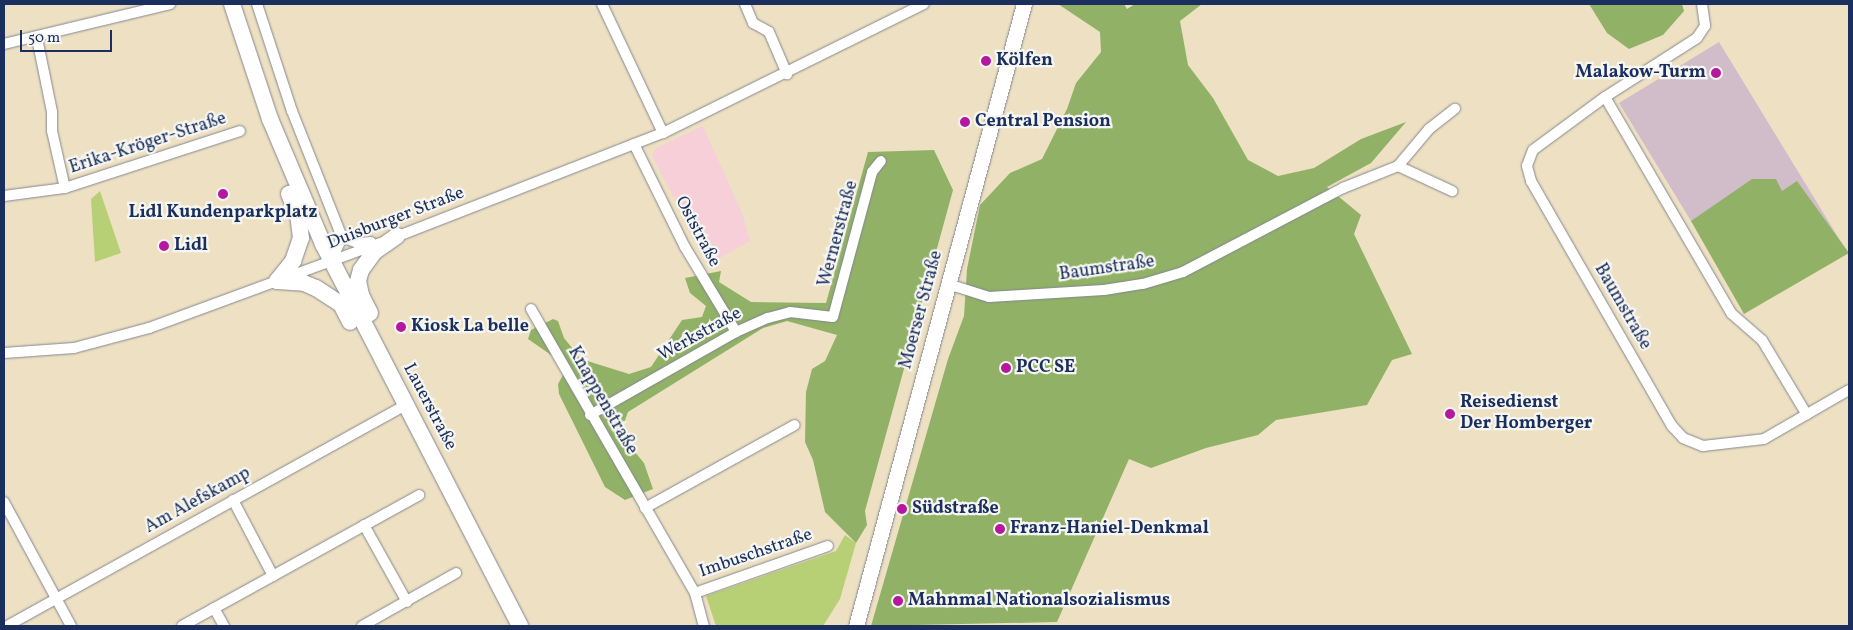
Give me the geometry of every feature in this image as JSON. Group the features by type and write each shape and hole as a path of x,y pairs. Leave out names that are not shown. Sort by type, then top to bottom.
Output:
{"main road":[{"name":"Lauerstraße","path":"232,4 281,145 331,262 494,570 520,626"},
{"name":"Moerser Straße","path":"856,626 1024,4"},
{"path":"277,281 293,261 301,238 298,215 277,164 281,145"},
{"path":"277,281 304,283 334,298 377,369 390,374 394,360 361,295 358,282 367,259 397,236"},
{"name":"Lauerstraße","path":"494,570 533,626"}],"street":[{"path":"4,44 37,38 170,4"},
{"path":"257,4 292,111 342,237 331,262"},
{"path":"602,4 663,133"},
{"path":"744,4 753,24 769,32 787,74"},
{"name":"Duisburger Straße","path":"4,353 74,348 150,328 331,262 663,133 787,74 924,4"},
{"name":"Baumstraße","path":"1702,4 1704,26 1697,38 1604,97 1533,150 1527,166 1531,181 1672,426 1683,438 1703,446 1764,439 1849,390"},
{"name":"Erika-Kröger-Straße","path":"37,38 52,112 52,131 65,188"},
{"path":"1604,97 1732,314 1762,340 1807,414"},
{"name":"Baumstraße","path":"948,284 989,298 1104,290 1143,284 1183,272 1343,188 1398,166 1429,129 1455,109"},
{"name":"Erika-Kröger-Straße","path":"4,196 65,188 240,131"},
{"name":"Oststraße","path":"634,144 686,248 736,332"},
{"name":"Wernerstraße","path":"833,317 872,172 881,161"},
{"path":"1398,166 1452,191"},
{"path":"342,237 364,244 397,236"},
{"name":"Knappenstraße","path":"531,309 590,415 694,592 704,626"},
{"name":"Werkstraße","path":"590,415 736,332 790,312 833,317"},
{"name":"Am Alefskamp","path":"7,626 406,405"},
{"path":"645,508 795,425"},
{"path":"182,626 419,495"},
{"path":"233,500 273,576"},
{"path":"4,502 71,626"},
{"path":"364,525 406,602"},
{"name":"Imbuschstraße","path":"694,592 828,546"},
{"path":"362,626 456,573"},
{"path":"214,608 224,626"}],"shaded area":[{"path":"1719,42 1846,250 1746,311 1619,103"},
{"path":"703,126 742,213 750,241 709,264 652,156 656,148"}],"green space":[{"path":"1058,4 1124,4 1127,9 1135,4 1202,4 1180,21 1188,65 1213,98 1248,160 1278,176 1314,168 1361,139 1406,122 1371,163 1327,187 1361,215 1354,234 1412,354 1392,360 1367,405 1276,420 1258,435 1206,448 1151,468 1129,459 1057,622 871,626 948,359 964,316 967,269 980,205 1010,173 1042,159 1067,109 1076,83 1101,52 1100,32"},
{"path":"1589,4 1682,4 1684,11 1663,35 1629,49 1607,33"},
{"path":"934,150 953,190 865,511 867,525 856,543 825,512 813,460 805,442 806,392 812,369 825,361 837,335 787,321 763,328 628,412 620,434 644,463 653,489 625,500 605,487 559,394 558,384 564,373 554,357 528,339 531,330 553,319 558,321 564,338 581,359 629,374 651,367 682,320 702,317 706,306 690,293 685,278 721,271 719,282 751,302 826,303 868,152"},
{"path":"1752,179 1776,179 1782,191 1797,181 1849,253 1744,314 1691,221"},
{"path":"100,191 121,253 95,262 91,199"},
{"path":"845,535 856,543 840,599 823,626 716,626 706,596 836,551"}],"place":[{"name":"Kölfen","path":"986,61"},
{"name":"Malakow-Turm","path":"1716,73"},
{"name":"Central Pension","path":"965,122"},
{"name":"Lidl Kundenparkplatz","path":"223,194"},
{"name":"Lidl","path":"164,246"},
{"name":"Kiosk La belle","path":"401,327"},
{"name":"PCC SE","path":"1006,368"},
{"name":"Reisedienst Der Homberger","path":"1450,414"},
{"name":"Südstraße","path":"902,509"},
{"name":"Franz-Haniel-Denkmal","path":"1000,529"},
{"name":"Mahnmal Nationalsozialismus","path":"898,601"}]}
